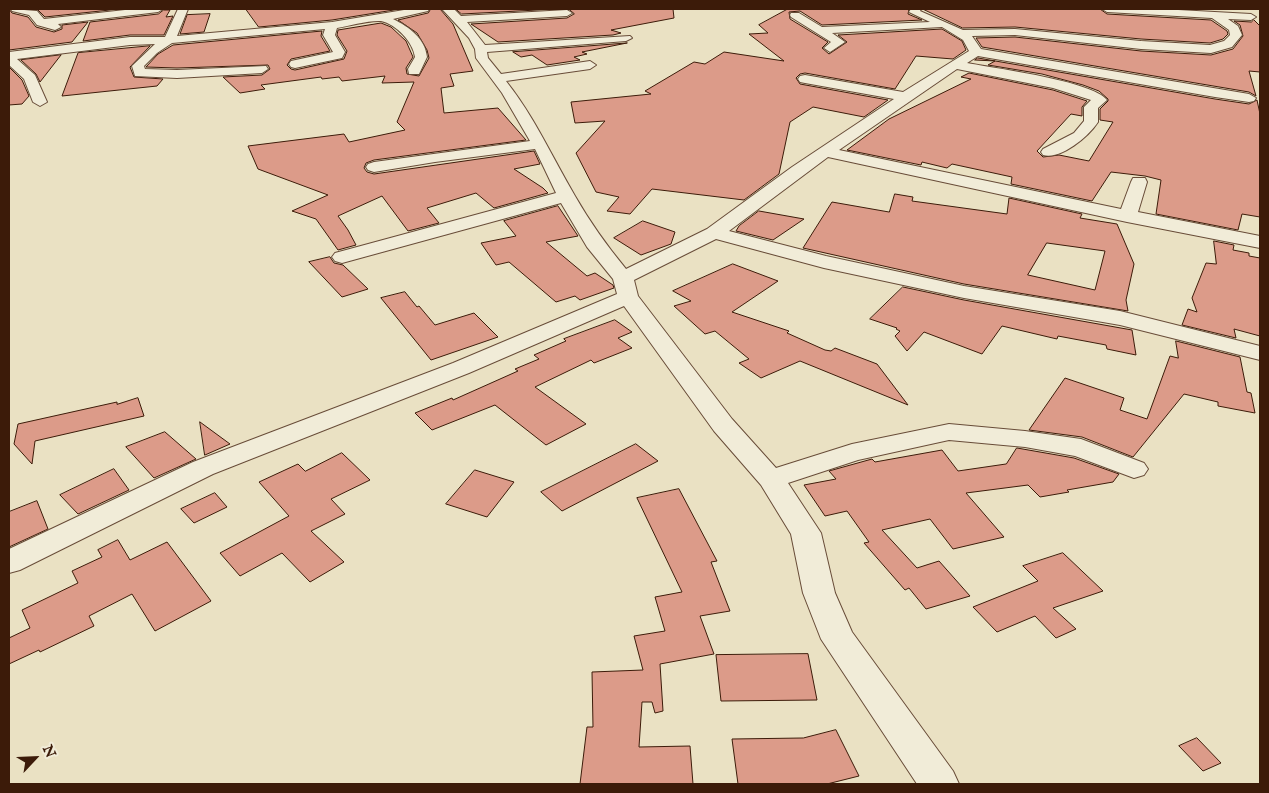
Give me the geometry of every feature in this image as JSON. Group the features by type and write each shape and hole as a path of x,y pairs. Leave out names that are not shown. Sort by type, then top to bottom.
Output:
{"street":[{"path":"16,9 33,13 41,23 58,27 82,48"},
{"path":"41,23 158,9"},
{"path":"183,9 169,40 153,50 138,66 140,73 177,74 262,69"},
{"path":"9,57 130,41 169,40 382,18 424,9"},
{"path":"916,9 914,12 964,33 1015,32 1141,45 1211,49 1228,44 1236,35 1234,28 1216,16"},
{"path":"1107,9 1251,17"},
{"path":"452,14 567,13"},
{"path":"452,14 474,37 482,49 482,58 498,78 540,144 566,196 596,247 723,425 771,479 806,533 819,594 838,638 939,784"},
{"path":"794,15 839,42 830,48"},
{"path":"382,18 417,43 421,56 414,70"},
{"path":"295,64 338,55 339,52 329,35 327,23"},
{"path":"819,30 944,25"},
{"path":"964,33 975,46 976,52"},
{"path":"482,49 518,44 626,38"},
{"path":"9,562 203,468 461,368 626,287 714,233 825,152 976,52 1072,66 1249,98"},
{"path":"9,57 30,78 40,102"},
{"path":"498,78 590,64"},
{"path":"957,65 1072,89 1095,96 1100,100 1091,107 1091,122 1079,136 1049,152"},
{"path":"805,79 906,97"},
{"path":"374,167 435,157 540,144"},
{"path":"825,152 1127,217 1260,242"},
{"path":"1127,217 1139,182"},
{"path":"342,257 566,196"},
{"path":"714,233 824,262 964,292 1120,318 1260,353"},
{"path":"771,479 852,453 949,432 1081,448 1134,469"}],"building":[{"path":"9,9 12,13 28,17 36,27 54,32 62,29 62,25 88,22 72,42 9,50"},
{"path":"32,9 119,9 45,17 38,10"},
{"path":"246,9 400,9 332,20 259,27"},
{"path":"431,9 440,9 453,24 473,71 450,74 454,86 441,88 444,113 498,108 526,140 374,160 366,163 364,168 367,172 374,174 534,151 540,164 514,169 548,193 494,208 476,193 427,208 439,223 408,231 382,196 338,216 356,245 338,250 316,219 292,211 328,195 258,169 248,146 344,134 349,142 405,130 397,122 414,82 382,83 385,76 342,81 339,77 322,79 321,77 261,85 265,89 240,93 223,77 262,75 270,69 268,65 177,68 146,67 158,54 173,45 322,31 321,36 330,51 291,59 287,65 295,70 344,59 347,51 337,35 338,30 381,23 391,27 406,41 413,57 406,68 407,74 419,76 429,58 427,50 417,33 398,20 428,13"},
{"path":"456,9 556,9 462,14"},
{"path":"569,9 673,9 674,18 611,30 621,33 613,35 498,42 471,24 567,18 574,14"},
{"path":"788,9 909,9 908,14 922,20 822,25 800,11 789,12 790,19 828,42 822,48 829,54 847,42 838,35 942,29 962,41 966,50 953,59 916,56 895,89 805,73 800,74 796,78 800,84 888,100 864,117 813,107 790,122 779,174 744,200 652,189 630,214 607,211 619,197 596,192 576,153 605,121 575,123 571,102 651,94 645,91 694,62 705,64 724,52 784,61 749,34 768,33 759,25"},
{"path":"923,9 1100,9 1107,14 1211,20 1227,31 1228,34 1223,39 1210,43 1141,39 1015,27 963,28"},
{"path":"164,10 170,10 166,17 173,16 164,35 130,35 83,41 90,22 158,14"},
{"path":"210,14 204,32 180,34 187,15"},
{"path":"1254,20 1260,26 1260,72 1249,71 1256,96 1249,92 982,47 976,38 1015,37 1141,51 1211,55 1233,49 1243,36 1240,25 1234,21 1251,22"},
{"path":"627,43 582,52 587,54 574,57 580,60 547,65 532,55 521,57 513,52"},
{"path":"150,46 130,67 134,77 163,79 157,86 62,96 78,53"},
{"path":"61,55 40,82 36,74 21,60"},
{"path":"978,58 1215,99 1249,104 1257,100 1260,114 1260,217 1242,214 1238,230 1156,214 1161,180 1145,176 1111,172 1092,201 1011,184 1012,177 952,164 947,168 922,162 921,165 847,150 889,119 971,79 961,77 969,73 1053,90 1087,101 1082,107 1082,116 1071,114 1037,151 1043,157 1059,155 1089,161 1113,122 1100,120 1100,109 1108,99 1099,91 1083,85 1042,74 988,65 995,61 975,60"},
{"path":"9,67 22,80 29,96 22,104 9,105"},
{"path":"895,194 913,197 912,201 1007,214 1009,198 1082,214 1080,218 1117,224 1134,264 1126,300 1128,311 964,284 803,248 832,202 889,212","holes":["1047,243 1105,251 1095,290 1028,275"]},
{"path":"558,206 578,236 546,242 587,276 595,273 613,285 614,288 580,300 575,296 556,302 509,262 496,265 481,243 516,236 504,221"},
{"path":"759,211 804,219 773,240 736,231 739,226"},
{"path":"643,221 675,232 671,244 641,255 614,238"},
{"path":"1214,241 1234,245 1233,250 1249,253 1249,256 1260,258 1260,336 1234,329 1236,338 1182,325 1188,309 1197,312 1192,298 1206,263 1216,264"},
{"path":"330,257 334,263 343,265 368,289 342,297 309,262"},
{"path":"733,264 778,281 732,312 789,331 787,333 825,350 831,351 835,348 877,364 908,405 800,361 761,378 739,363 749,359 715,331 705,334 674,306 691,301 673,291"},
{"path":"903,287 964,300 1132,330 1136,355 1107,349 1106,345 1058,336 1057,339 1002,326 982,354 924,332 907,351 895,336 900,331 897,328 870,319"},
{"path":"405,292 435,325 474,313 498,337 431,360 381,298"},
{"path":"615,320 632,332 618,338 632,348 594,363 591,360 535,387 586,424 546,445 495,405 432,430 415,413 452,398 453,400 518,371 515,369 539,359 534,355 566,341 564,339"},
{"path":"1176,341 1240,357 1247,392 1251,393 1255,413 1218,406 1218,402 1184,394 1133,457 1082,437 1029,430 1065,378 1124,398 1120,410 1147,419 1170,356 1178,358"},
{"path":"138,398 144,416 35,441 32,464 14,444 18,424"},
{"path":"200,422 230,444 205,455"},
{"path":"165,432 196,459 154,478 126,447"},
{"path":"636,444 658,461 562,511 541,492"},
{"path":"1017,448 1074,458 1119,474 1113,482 1040,497 1028,485 966,493 1004,537 953,549 930,519 882,530 917,568 939,561 970,596 926,609 909,588 905,590 864,543 869,542 847,511 825,516 804,485 836,479 829,471 872,459 875,462 942,450 958,471 1006,464"},
{"path":"342,453 370,480 331,499 345,514 311,531 344,562 310,582 282,553 240,576 220,553 289,516 259,482 298,464 305,471"},
{"path":"114,469 129,490 78,514 60,495"},
{"path":"475,470 514,482 487,517 446,504"},
{"path":"679,489 717,561 711,562 730,611 700,616 714,654 660,664 663,711 655,713 652,702 642,702 639,747 690,746 693,784 580,784 587,727 593,727 592,672 643,670 634,636 665,631 655,597 682,592 637,498"},
{"path":"215,493 227,507 194,523 181,509"},
{"path":"37,501 48,529 9,547 9,512"},
{"path":"118,540 130,560 167,542 211,601 155,631 132,594 89,616 94,626 40,652 39,650 9,664 9,638 30,628 22,610 78,583 72,571 102,557 98,550"},
{"path":"1063,553 1103,591 1053,608 1076,629 1056,638 1035,616 997,632 973,607 1038,581 1023,566"},
{"path":"808,654 817,700 721,701 716,655"},
{"path":"836,730 859,776 827,784 738,784 732,739 803,738"},
{"path":"1197,738 1221,763 1203,771 1179,746"}]}
